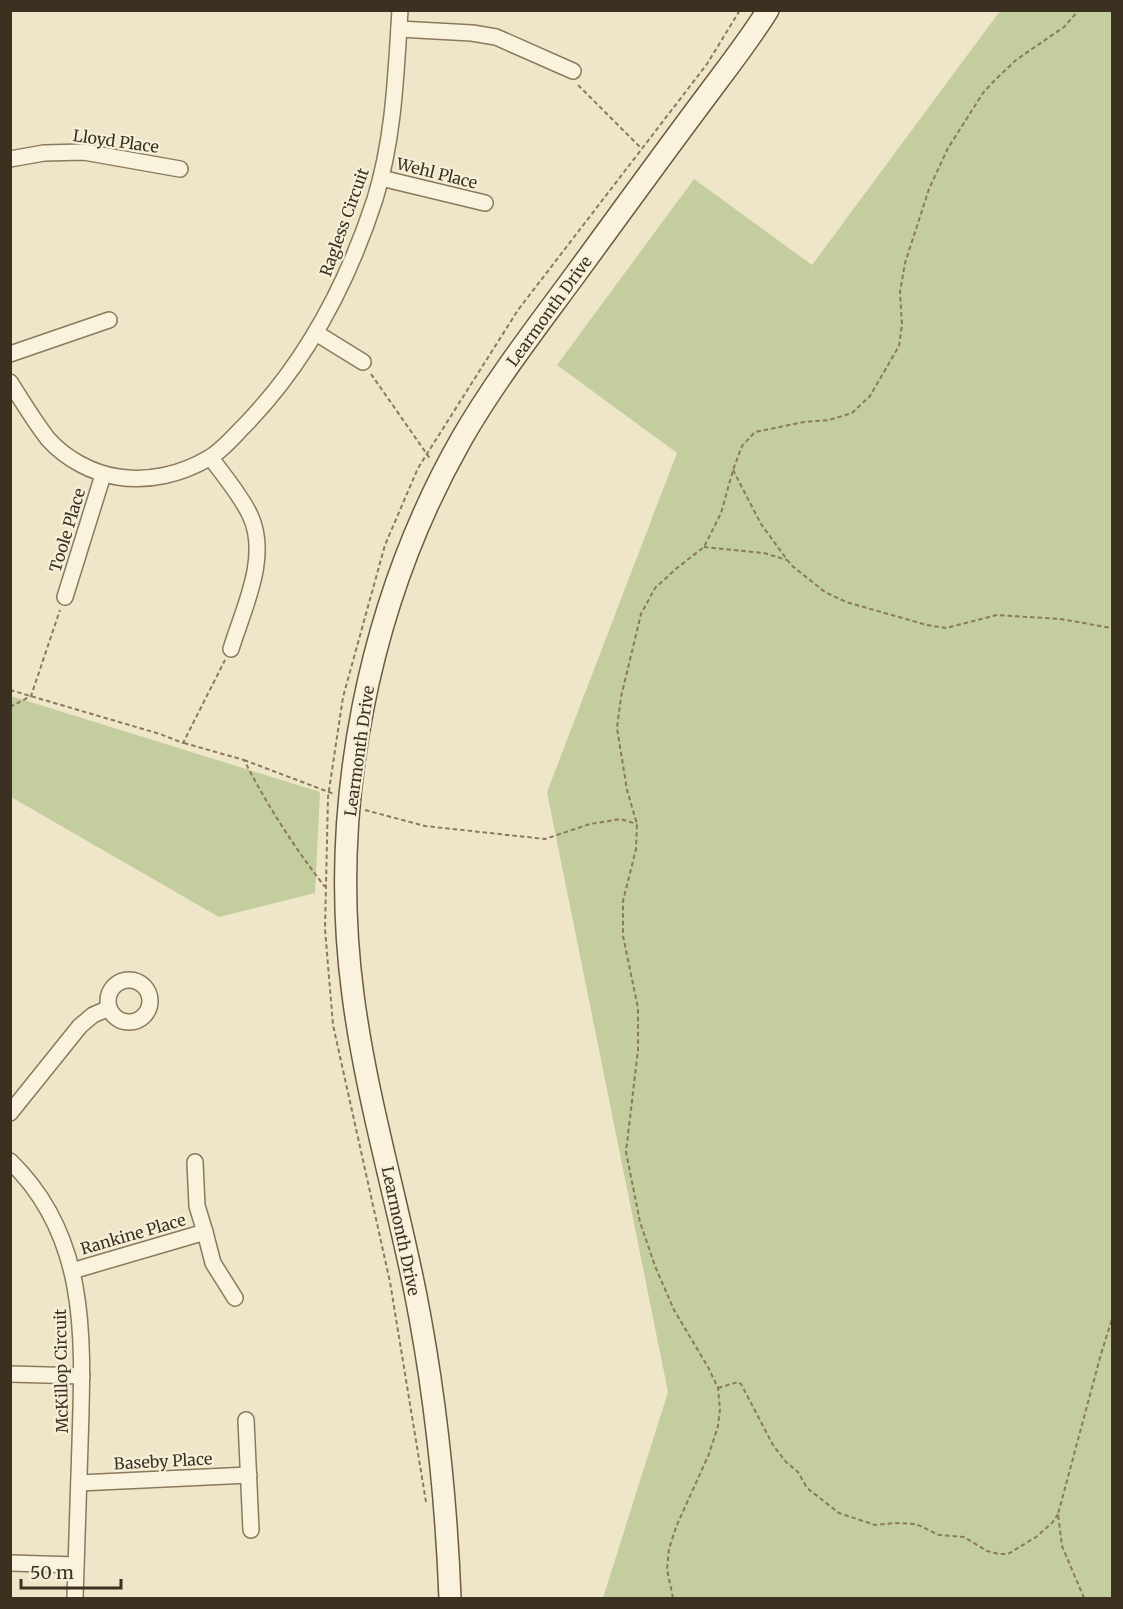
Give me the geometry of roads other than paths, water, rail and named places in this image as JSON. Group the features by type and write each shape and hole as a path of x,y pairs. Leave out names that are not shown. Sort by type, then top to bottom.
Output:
{"street":[{"name":"Ragless Circuit","path":"10,382 49,440 68,457 103,475 129,479 157,478 184,470 211,458 258,412 289,374 337,296 354,257 381,178 391,128 400,10"},
{"name":"Learmonth Drive","path":"450,1599 448,1544 439,1441 426,1350 359,1037 348,940 336,889 351,802 356,752 380,640 402,571 442,477 476,416 525,341 768,10"},
{"path":"399,29 472,33 496,37 573,71"},
{"name":"Lloyd Place","path":"10,159 44,153 84,152 180,169"},
{"name":"Wehl Place","path":"381,178 484,203"},
{"path":"10,354 109,320"},
{"path":"316,333 363,362"},
{"path":"211,458 250,516 257,546 253,579 231,649"},
{"name":"Toole Place","path":"65,597 103,475"},
{"path":"10,1113 80,1026 93,1015 110,1008"},
{"name":"McKillop Circuit","path":"10,1161 24,1174 46,1206 63,1242 72,1271 81,1320 82,1376 75,1599"},
{"name":"Rankine Place","path":"195,1162 197,1206 213,1263 235,1298"},
{"name":"Rankine Place","path":"72,1271 205,1232"},
{"path":"10,1374 82,1376"},
{"path":"246,1420 251,1530"},
{"name":"Baseby Place","path":"79,1483 249,1475"},
{"path":"10,1563 76,1565"}]}
